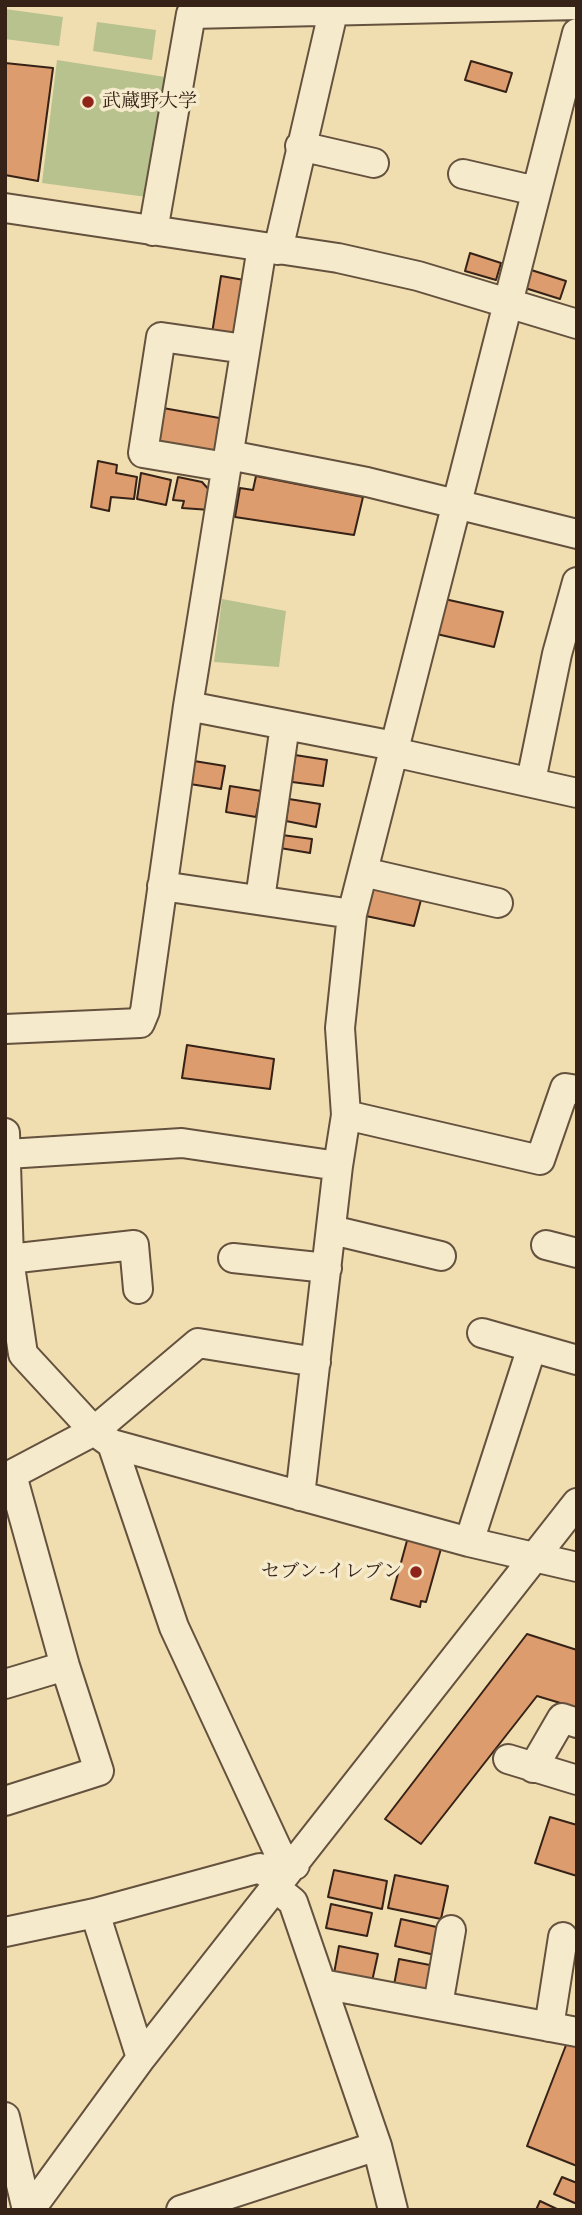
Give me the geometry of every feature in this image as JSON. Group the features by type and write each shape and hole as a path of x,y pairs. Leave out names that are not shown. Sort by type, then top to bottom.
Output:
{"street":[{"path":"153,231 191,14 325,8 577,5"},
{"path":"5,1029 140,1023 145,1011 188,706 246,349 331,21 325,8"},
{"path":"300,1496 346,1115 340,1028 352,914 577,33"},
{"path":"300,146 374,163"},
{"path":"463,174 536,191"},
{"path":"5,208 338,258 418,276 577,324"},
{"path":"246,349 161,337 143,453 228,461 367,482 577,534"},
{"path":"531,781 557,654 577,582"},
{"path":"188,706 393,749 577,793"},
{"path":"260,899 285,725"},
{"path":"363,872 498,903"},
{"path":"162,886 352,914"},
{"path":"346,1115 540,1160 565,1088 577,1090"},
{"path":"338,1166 182,1143 6,1144 7,1229 14,1357 103,1437 300,1496 469,1542 577,1567"},
{"path":"332,1230 441,1256"},
{"path":"9,1259 134,1245 138,1289"},
{"path":"546,1245 577,1252"},
{"path":"233,1258 327,1268"},
{"path":"482,1333 577,1360"},
{"path":"5,1801 99,1771 9,1476 103,1437 198,1343 316,1362"},
{"path":"469,1542 532,1347"},
{"path":"103,1437 174,1626 283,1872 377,2146 393,2210"},
{"path":"21,2197 141,2058 283,1872 577,1503"},
{"path":"5,1684 65,1666"},
{"path":"577,1723 562,1718 520,1763 577,1780"},
{"path":"5,1932 94,1913 260,1868 283,1872"},
{"path":"94,1913 141,2058"},
{"path":"438,2005 451,1930"},
{"path":"549,2027 563,1937"},
{"path":"321,1984 577,2032"},
{"path":"5,2117 21,2197"},
{"path":"189,2209 377,2146"}],"green space":[{"path":"5,9 63,17 59,46 5,39"},
{"path":"97,22 156,30 152,60 93,51"},
{"path":"57,60 165,77 147,197 42,183"},
{"path":"222,599 286,611 279,667 214,662"}],"building":[{"path":"471,61 512,73 506,92 465,80"},
{"path":"5,63 53,68 38,181 5,175"},
{"path":"470,253 501,263 496,280 465,271"},
{"path":"528,269 566,281 560,299 522,287"},
{"path":"221,276 244,280 235,344 211,340"},
{"path":"163,408 225,419 220,455 157,445"},
{"path":"98,461 117,465 116,473 137,477 134,499 111,497 109,511 91,507"},
{"path":"141,473 171,480 166,505 137,499"},
{"path":"256,476 363,497 354,535 235,517 240,488 253,490"},
{"path":"178,477 202,482 211,492 210,510 182,508 184,501 173,500"},
{"path":"440,598 503,612 494,647 432,633"},
{"path":"295,755 327,760 323,786 292,782"},
{"path":"194,761 225,766 221,789 190,784"},
{"path":"230,786 261,791 256,817 226,812"},
{"path":"289,799 320,804 316,827 286,821"},
{"path":"282,835 312,839 310,853 280,848"},
{"path":"368,884 422,896 414,926 361,915"},
{"path":"187,1045 274,1059 270,1089 182,1078"},
{"name":"セブン-イレブン","path":"408,1537 442,1545 426,1602 421,1601 420,1607 391,1599"},
{"path":"527,1634 577,1650 577,1708 537,1696 421,1844 385,1819"},
{"path":"550,1817 577,1825 577,1876 535,1863"},
{"path":"334,1870 387,1881 382,1909 328,1897"},
{"path":"395,1875 448,1886 441,1919 388,1908"},
{"path":"331,1904 372,1913 367,1936 326,1928"},
{"path":"401,1919 441,1928 435,1955 395,1946"},
{"path":"339,1946 378,1954 371,1986 333,1979"},
{"path":"399,1959 435,1966 429,1997 393,1990"},
{"path":"568,2040 577,2043 577,2166 527,2146"},
{"path":"562,2177 577,2183 577,2204 554,2194"},
{"path":"540,2201 559,2210 536,2210"}],"place":[{"name":"武蔵野大学","path":"88,102"},
{"name":"セブン-イレブン","path":"416,1572"}]}
